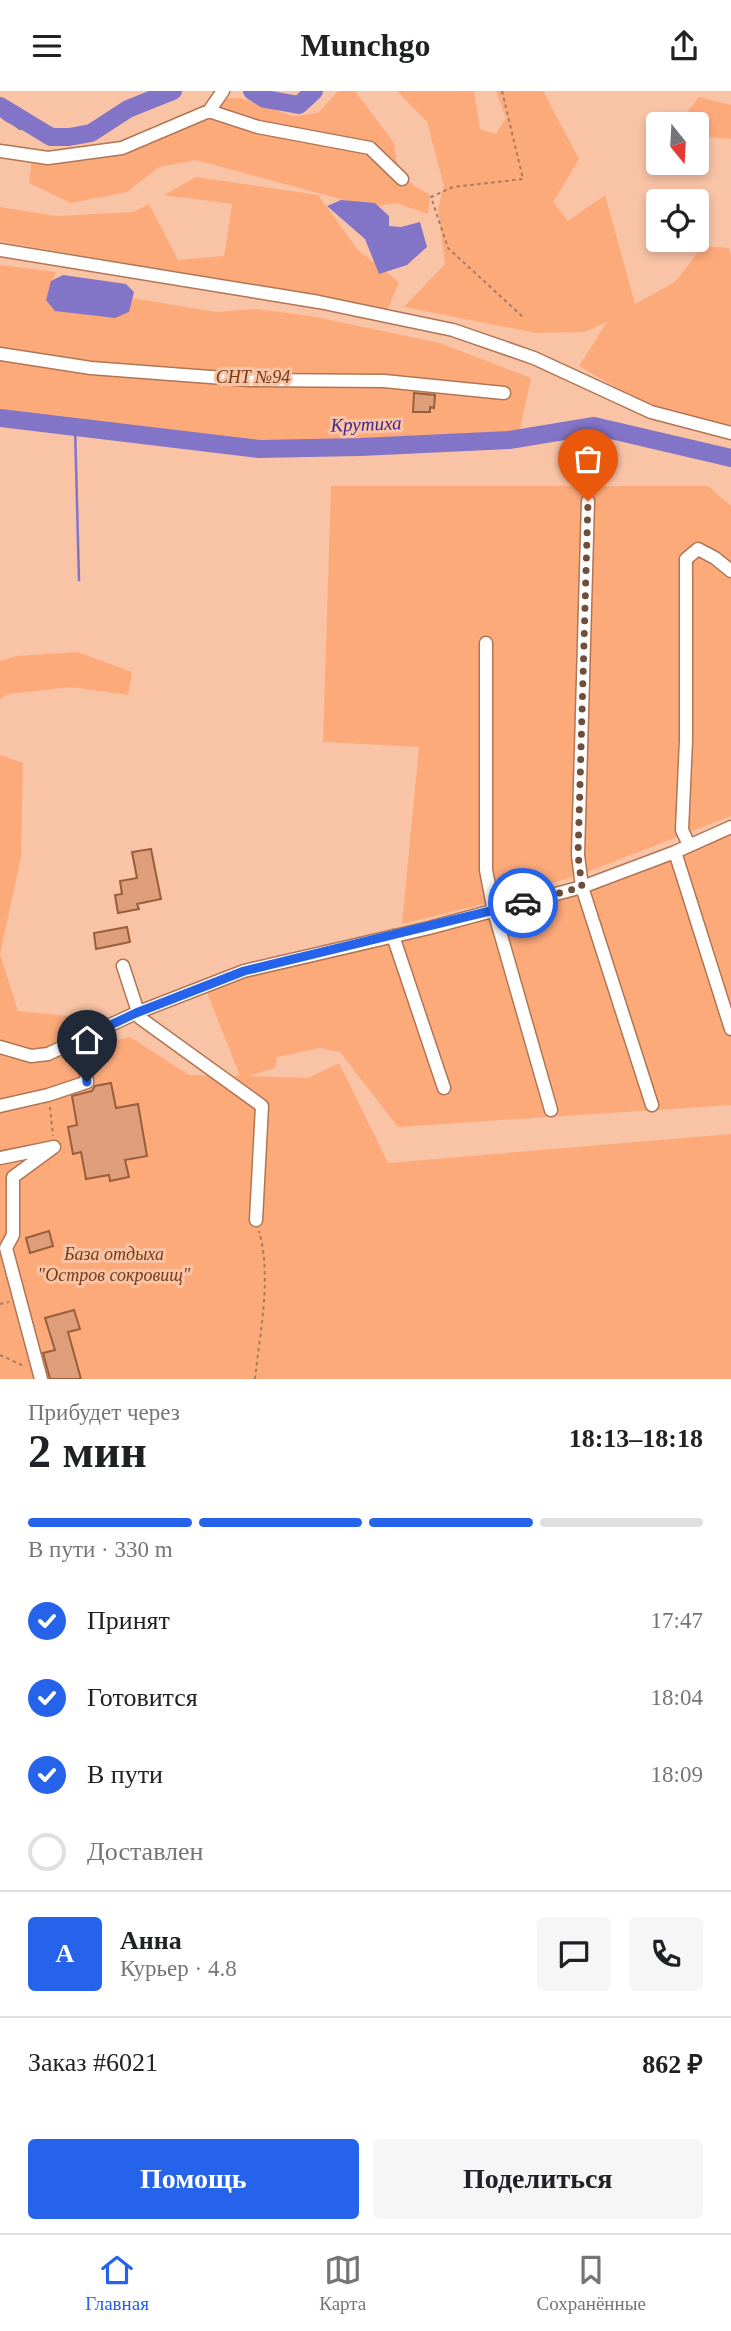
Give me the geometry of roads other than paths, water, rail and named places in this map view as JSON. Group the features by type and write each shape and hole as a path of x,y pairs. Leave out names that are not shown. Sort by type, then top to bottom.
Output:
{"street":[{"path":"0,151 48,158 122,148 209,111 223,91"},
{"path":"209,111 258,127 370,148 402,179"},
{"path":"0,250 319,302 453,330 534,358 651,412 731,433"},
{"path":"0,354 91,368 250,380 384,381 503,393"},
{"path":"588,501 578,855 582,887 652,1105"},
{"path":"689,845 682,830 686,740 686,559 698,549 731,571"},
{"path":"486,642 486,870 494,911 551,1110"},
{"path":"0,1047 20,1054 40,1056 67,1047 136,1013 244,971 582,887 675,852 731,827"},
{"path":"675,852 731,1029"},
{"path":"393,936 444,1088"},
{"path":"123,966 136,1013 140,1018 262,1106 256,1220"},
{"path":"0,1106 48,1095 87,1082 83,1038"},
{"path":"0,1158 54,1147 13,1177 13,1235 6,1248 40,1376"}],"waterway":[{"path":"0,106 51,137 69,137 91,133 128,109 173,91"},
{"path":"252,91 265,99 299,105 314,91"},
{"name":"Крутиха","path":"0,418 259,449 509,440 594,426 731,458"},
{"path":"75,426 79,580"}],"park label":[{"name":"СНТ №94","path":"253,377"},
{"name":"База отдыха \"Остров сокровищ\"","path":"114,1264"}]}
